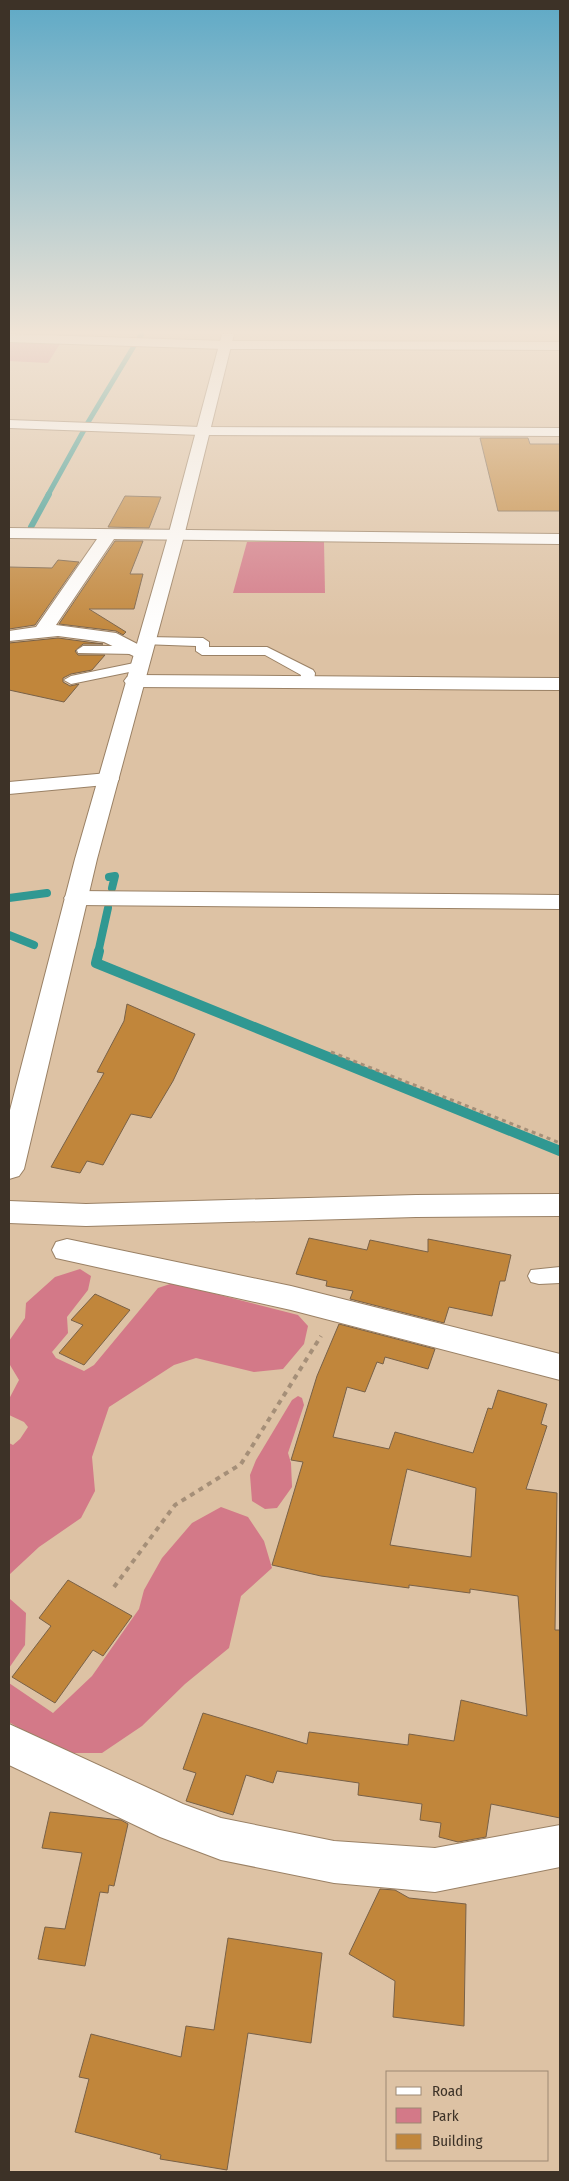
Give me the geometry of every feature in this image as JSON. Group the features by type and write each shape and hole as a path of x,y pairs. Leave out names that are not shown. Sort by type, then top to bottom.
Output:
{"street":[{"path":"9,1169 76,898 139,659 176,536 200,436"},
{"path":"9,533 560,539"},
{"path":"42,632 109,534"},
{"path":"9,636 58,630 110,637 139,659 307,682 560,684"},
{"path":"9,788 108,779"},
{"path":"76,898 560,902"},
{"path":"9,1212 86,1215 416,1206 560,1205"},
{"path":"67,1250 337,1310 560,1367"},
{"path":"9,1744 175,1822 221,1839 334,1862 435,1870 560,1846"}],"lane":[{"path":"71,680 203,642 202,651 267,651 308,673 307,682"},
{"path":"83,650 139,659"},
{"path":"539,1276 560,1275"}],"path":[{"path":"331,1052 560,1143"},
{"path":"114,1588 175,1505 241,1464 337,1310"}],"green space":[{"path":"247,542 324,542 325,593 233,593"},
{"path":"80,1269 91,1276 88,1290 67,1317 68,1333 52,1352 56,1358 84,1371 94,1365 158,1288 173,1283 298,1315 308,1326 304,1344 283,1369 254,1372 196,1358 174,1365 109,1407 92,1457 95,1491 81,1518 39,1547 10,1574 10,1599 26,1613 25,1645 9,1668 9,1443 13,1445 20,1439 28,1427 24,1422 9,1415 9,1399 19,1380 10,1365 9,1341 25,1318 26,1303 55,1277"},
{"path":"298,1396 302,1398 304,1405 288,1453 291,1463 292,1487 277,1508 265,1509 252,1501 250,1475 256,1460 292,1400"},
{"path":"221,1507 248,1517 264,1541 272,1568 241,1596 229,1648 185,1684 142,1726 102,1753 61,1753 9,1722 9,1683 53,1713 92,1676 139,1609 144,1590 162,1558 192,1523"}],"building":[{"path":"480,438 528,438 530,444 560,444 560,511 498,511"},
{"path":"125,496 161,497 149,528 108,527"},
{"path":"115,541 143,541 130,574 143,574 134,609 89,609 126,632 123,635 116,631 59,624"},
{"path":"58,560 79,562 35,625 9,629 9,567 52,568"},
{"path":"58,638 103,644 83,644 75,651 78,655 105,655 92,670 71,674 63,678 63,682 70,686 79,684 64,702 9,690 9,643"},
{"path":"127,1004 195,1034 173,1081 151,1118 131,1114 103,1165 87,1161 80,1173 51,1167 104,1073 97,1072 124,1021"},
{"path":"309,1238 367,1250 370,1240 428,1252 428,1239 511,1255 505,1281 500,1281 492,1316 449,1307 444,1323 350,1299 353,1291 326,1286 327,1281 296,1274"},
{"path":"95,1294 130,1310 84,1365 59,1353 83,1325 71,1320"},
{"path":"339,1324 435,1349 428,1369 385,1357 383,1364 377,1362 365,1392 347,1387 333,1437 389,1449 395,1432 473,1453 488,1408 492,1409 498,1390 547,1404 541,1424 547,1426 526,1489 557,1493 555,1630 560,1630 560,1818 491,1804 486,1837 458,1842 439,1837 441,1823 420,1820 422,1804 358,1795 359,1783 277,1771 273,1783 246,1775 233,1815 186,1801 196,1773 183,1769 203,1713 307,1744 309,1732 408,1745 409,1734 454,1741 461,1700 527,1716 518,1596 470,1589 470,1593 409,1585 409,1588 321,1576 272,1565 303,1462 291,1460 317,1376","holes":["407,1469 476,1488 471,1557 390,1545"]},
{"path":"68,1580 132,1616 103,1656 93,1650 55,1703 12,1677 51,1626 39,1618"},
{"path":"50,1812 121,1820 128,1824 114,1886 109,1885 108,1893 100,1892 85,1966 38,1959 45,1927 65,1929 82,1853 42,1848"},
{"path":"380,1889 395,1890 409,1898 466,1904 464,2026 393,2017 395,1981 349,1954"},
{"path":"228,1938 322,1953 311,2043 248,2033 227,2170 160,2159 161,2155 75,2132 89,2079 79,2077 91,2034 181,2057 186,2026 214,2030"}],"waterway":[{"path":"48,495 81,436"},
{"path":"31,527 49,494"},
{"path":"109,877 115,876 112,888"},
{"path":"9,898 47,893"},
{"path":"98,953 108,908"},
{"path":"9,935 34,945"},
{"path":"99,951 96,963 560,1151"}]}
